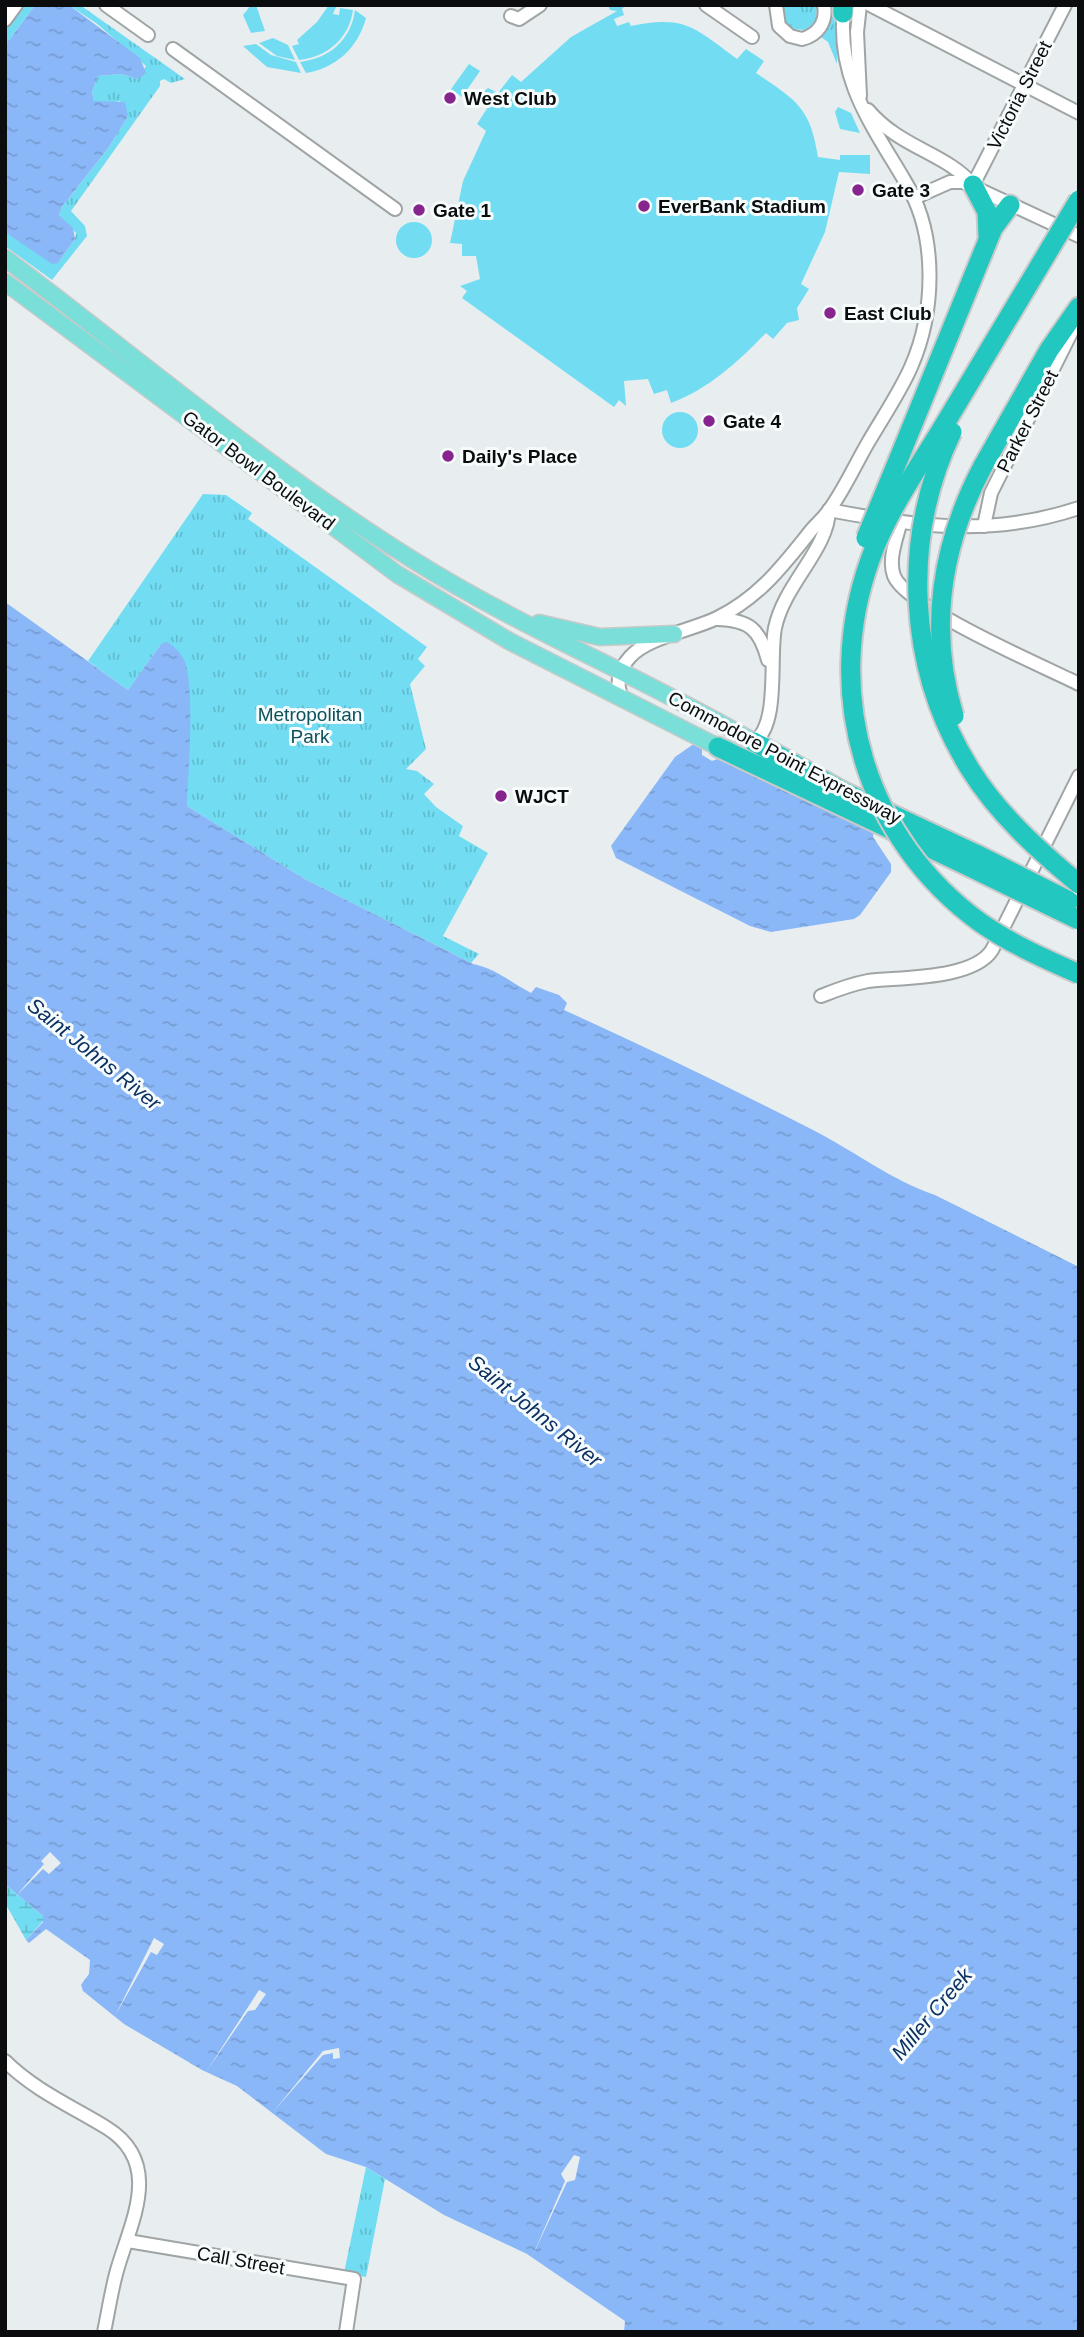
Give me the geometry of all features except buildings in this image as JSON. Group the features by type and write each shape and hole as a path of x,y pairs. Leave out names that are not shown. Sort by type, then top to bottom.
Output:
{"highway":[{"path":"973,185 987,212 986,246"},
{"path":"852,716 850,679 854,624 863,583 876,544 1079,200"},
{"path":"1010,205 997,222 986,246 860,553 845,607 842,664 852,716 867,768 889,817 930,877 987,927 1019,947 1079,974"},
{"path":"1079,218 954,427 929,493 918,554 919,622 935,697 969,768 1010,821 1079,884"},
{"path":"1010,821 984,782 962,738 948,694 941,642 942,593 947,558 963,507 983,466 1049,350 1079,307"},
{"name":"Commodore Point Expressway","path":"754,742 1079,920"},
{"name":"Commodore Point Expressway","path":"719,747 975,861 1036,882 1079,907"}],"main road":[{"name":"Gator Bowl Boulevard","path":"5,258 325,501 411,559 491,606"},
{"name":"Gator Bowl Boulevard","path":"5,282 363,550 439,601 520,647"},
{"path":"491,606 586,635 639,637 674,634"},
{"name":"Commodore Point Expressway","path":"491,606 754,742"},
{"name":"Commodore Point Expressway","path":"520,647 719,747"},
{"path":"719,747 733,749 754,742"}],"street":[{"path":"5,20 16,5"},
{"path":"106,5 148,35"},
{"path":"511,16 519,19 540,5"},
{"path":"706,5 752,37"},
{"path":"776,5 779,26 790,36 802,39 821,27 825,18 824,5"},
{"path":"870,5 1079,113"},
{"name":"Victoria Street","path":"973,185 1065,5"},
{"path":"625,700 618,687 622,672 634,654 674,634 716,619 768,584 829,510 910,369 924,328 929,294 928,257 914,198 878,140 845,66 848,7"},
{"path":"848,7 857,32 860,100 893,135 952,167 973,185 1079,236"},
{"path":"173,49 395,209"},
{"path":"914,198 950,182 973,185"},
{"name":"Parker Street","path":"984,526 991,493 1079,318"},
{"path":"829,510 900,524 984,526 1044,518 1079,508"},
{"path":"754,742 767,726 774,636 782,604 824,534 829,510"},
{"path":"900,524 892,563 894,576 905,591 936,612 1079,684"},
{"path":"716,619 741,621 754,628 763,642 771,670"},
{"path":"821,996 864,982 929,976 984,960 992,950 1079,776"},
{"path":"5,2061 39,2088 111,2131 125,2146 139,2179 138,2209 116,2273 104,2332"},
{"name":"Call Street","path":"128,2241 354,2279 346,2332"}],"green space":[{"path":"22,5 35,5 5,46 5,28"},
{"path":"69,5 80,5 185,79 171,83 164,79 160,81 160,86 71,211 85,226 87,236 52,280 5,246 5,232 58,263 75,239 76,233 59,215 62,207 109,147 128,116 120,101 106,104 94,101 92,92 98,76 121,74 138,79 146,66 96,23"},
{"path":"251,5 256,5 265,31 251,33 243,15"},
{"path":"329,5 336,7 333,14 339,15 340,8 353,10 347,30 327,51 299,60 292,46 299,44 297,40 317,22"},
{"name":"EverBank Stadium","path":"608,5 626,5 622,9 624,15 614,19 617,26 629,22 631,26 677,23 699,32 737,59 746,49 764,61 756,73 792,99 806,116 818,157 840,160 840,155 870,155 870,174 839,172 825,232 801,284 809,289 797,308 799,320 787,323 773,339 766,333 723,373 698,390 671,403 667,390 654,394 648,379 624,381 626,406 619,400 614,407 462,298 467,291 460,286 480,279 476,256 462,256 462,244 450,243 463,181 486,131 477,124 488,107 482,102 482,93 488,88 498,93 512,75 521,82 571,37 617,11 610,10"},
{"path":"782,5 817,5 816,20 807,30 791,29 781,17"},
{"path":"831,5 839,5 837,64 828,42 821,37 831,18"},
{"path":"355,10 366,18 351,47 327,67 306,73 300,62 321,56 337,46 349,30"},
{"path":"273,38 288,45 295,60 277,56 259,43"},
{"path":"256,44 271,55 296,62 301,73 267,67 243,46"},
{"path":"469,64 480,71 462,97 451,89"},
{"path":"838,107 851,113 860,133 840,129 835,112"},
{"path":"414,222 427,227 432,240 427,253 414,258 401,253 396,240 401,227"},
{"path":"680,412 693,417 698,430 693,443 680,448 667,443 662,430 667,417"},
{"name":"Metropolitan Park","path":"203,494 226,495 252,513 248,519 427,647 418,659 425,666 410,684 426,749 406,769 417,771 434,784 424,794 436,807 463,826 459,836 488,853 443,936 479,954 471,963 303,878 187,806 188,683 161,644 128,690 88,661"},
{"path":"5,1884 43,1916 43,1921 26,1940 5,1903"},
{"path":"366,2167 385,2179 366,2277 344,2273"}],"water":[{"path":"35,5 69,5 140,58 146,73 138,79 121,74 98,76 92,92 94,101 125,102 128,116 109,147 62,207 59,215 73,228 75,239 58,263 52,264 5,232 5,46"},
{"path":"5,602 128,690 161,644 167,642 175,648 185,662 190,692 187,806 303,878 473,964 495,972 531,993 536,987 559,995 567,1003 564,1010 751,1099 828,1138 903,1181 1079,1267 1079,2332 624,2332 625,2321 527,2254 444,2215 366,2167 326,2154 237,2086 202,2070 124,2024 83,1991 81,1985 89,1974 90,1960 46,1929 29,1943 26,1940 43,1922 43,1916 5,1884"},
{"path":"695,743 702,747 702,755 712,761 720,758 874,829 873,837 891,864 891,872 860,915 854,919 771,932 750,926 616,858 611,846 675,757"}],"pier":[{"path":"50,1852 61,1863 49,1874 43,1869 15,1897 44,1864 41,1861"},
{"path":"154,1938 164,1944 157,1955 151,1952 115,2016"},
{"path":"259,1990 266,1994 255,2010 248,2011 206,2072"},
{"path":"339,2048 340,2058 333,2059 333,2053 323,2055 273,2112 323,2051"},
{"path":"574,2155 580,2157 575,2180 567,2182 532,2257 565,2181 561,2174"}],"place":[{"name":"West Club","path":"450,98"},
{"name":"Gate 3","path":"858,190"},
{"name":"EverBank Stadium","path":"644,206"},
{"name":"Gate 1","path":"419,210"},
{"name":"East Club","path":"830,313"},
{"name":"Gate 4","path":"709,421"},
{"name":"Daily's Place","path":"448,456"},
{"name":"WJCT","path":"501,796"}],"water label":[{"name":"Saint Johns River","path":"94,1054"},
{"name":"Saint Johns River","path":"535,1411"},
{"name":"Miller Creek","path":"932,2014"}]}
